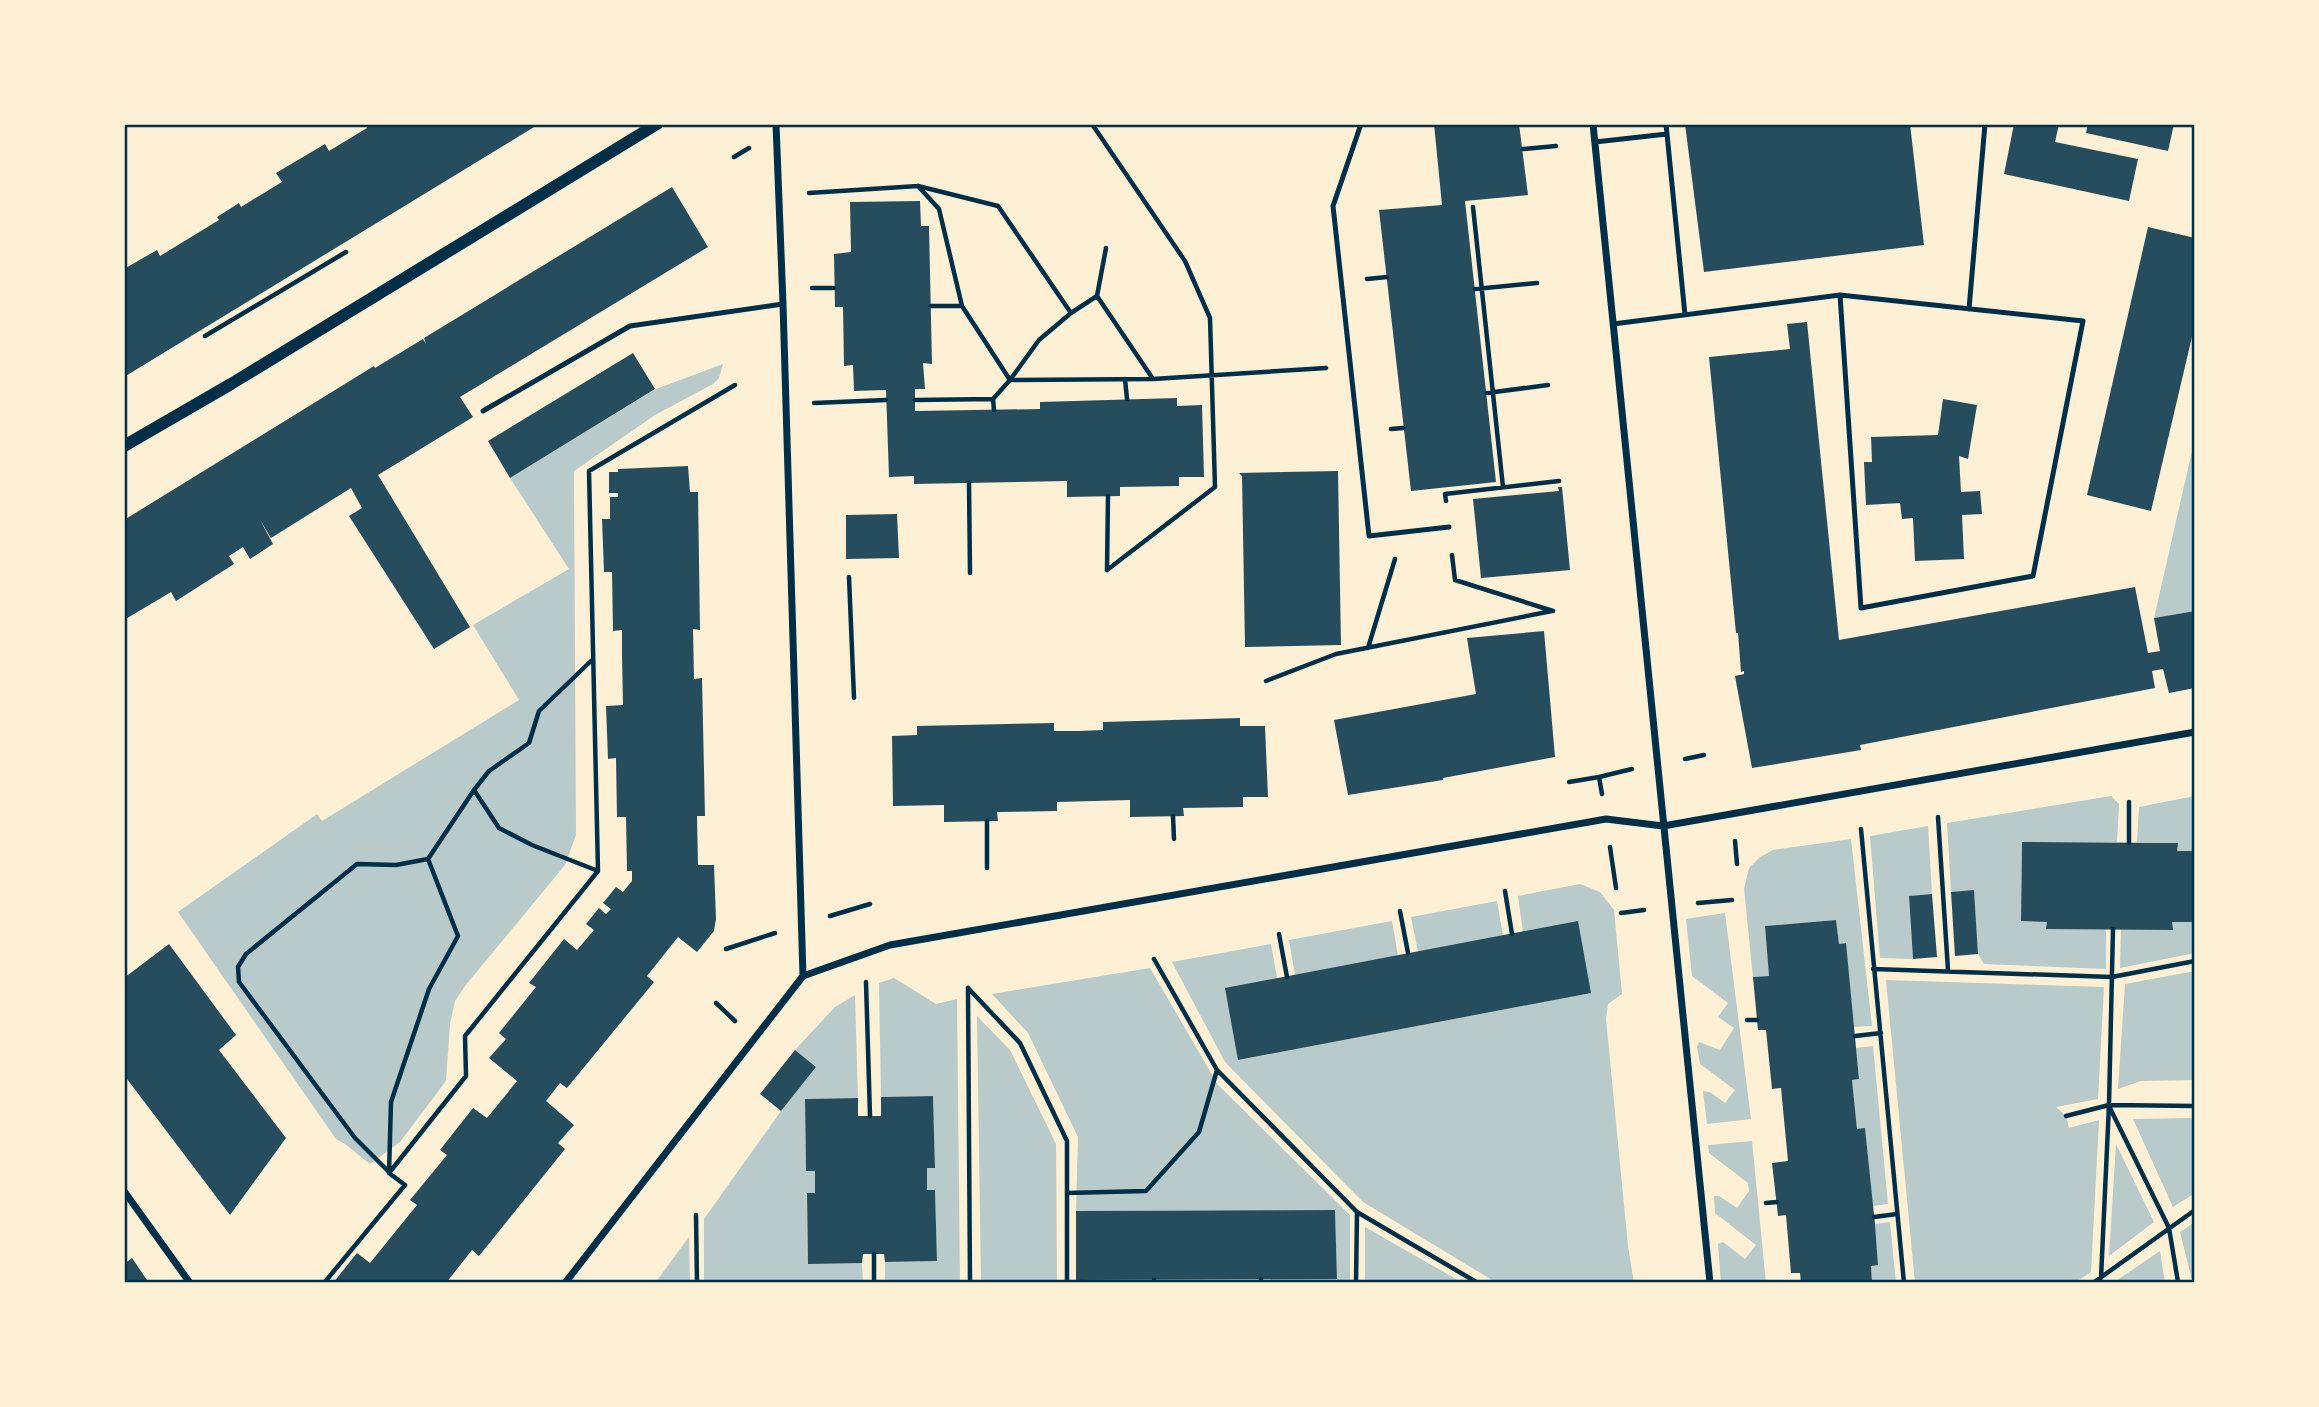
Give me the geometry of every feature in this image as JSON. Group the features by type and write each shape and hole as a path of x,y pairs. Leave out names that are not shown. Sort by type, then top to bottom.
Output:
{"street":[{"path":"124,446 243,377 657,124"},
{"path":"776,124 803,976"},
{"path":"1593,124 1710,1283"},
{"path":"565,1283 803,976 890,945 1606,819 1663,826 2195,732"},
{"path":"124,1191 190,1283"}],"lane":[{"path":"1361,124 1333,206 1369,536 1449,527"},
{"path":"1665,124 1685,315"},
{"path":"1969,309 1985,124"},
{"path":"1595,142 1667,134"},
{"path":"1613,324 1840,295 2083,321 2033,576 1861,608 1840,295"},
{"path":"483,411 629,326 783,304"}],"path":[{"path":"1092,124 1185,261 1210,318 1215,488 1107,570 1108,496"},
{"path":"1523,149 1556,146"},
{"path":"809,193 918,186 998,206 1071,313"},
{"path":"918,186 939,209 962,306 1010,380"},
{"path":"1474,207 1479,289 1503,487"},
{"path":"1106,248 1097,296 1153,379"},
{"path":"205,336 346,252"},
{"path":"1374,278 1387,277"},
{"path":"1479,289 1537,282"},
{"path":"812,288 834,288"},
{"path":"994,410 993,399 1039,340 1071,313 1097,296"},
{"path":"931,306 962,306"},
{"path":"1010,380 1153,379 1351,366"},
{"path":"1125,379 1127,399"},
{"path":"389,1173 466,1076 465,1036 598,871 589,471 735,385"},
{"path":"1490,392 1548,385"},
{"path":"915,400 993,399"},
{"path":"813,403 887,400"},
{"path":"1391,429 1403,428"},
{"path":"1266,681 1336,654 1553,611 1455,580 1445,494 1559,481"},
{"path":"969,483 970,573"},
{"path":"1368,648 1404,532"},
{"path":"849,577 854,698"},
{"path":"324,1283 405,1185 389,1173 355,1138 239,982 238,967 246,954 357,864 396,865 428,859 489,771 529,743 539,710 592,660"},
{"path":"474,790 499,828 532,845 598,871"},
{"path":"2129,802 2129,843"},
{"path":"1173,816 1174,839"},
{"path":"1938,817 1948,970"},
{"path":"986,821 987,868"},
{"path":"1861,829 1905,1283"},
{"path":"389,1173 391,1102 429,989 458,936 428,859"},
{"path":"1505,891 1512,934"},
{"path":"1400,911 1408,953"},
{"path":"2101,1278 2113,929"},
{"path":"1279,934 1287,976"},
{"path":"1154,959 1217,1070 1357,1213 1478,1283"},
{"path":"1873,969 2112,977 2195,961"},
{"path":"866,978 870,1116"},
{"path":"970,1283 968,988 1020,1043 1067,1141 1067,1283"},
{"path":"1746,1020 1757,1020"},
{"path":"1855,1036 1881,1033"},
{"path":"1068,1193 1146,1191 1199,1132 1217,1070"},
{"path":"2109,1105 2169,1228 2178,1282"},
{"path":"2066,1116 2109,1105 2195,1106"},
{"path":"1766,1203 1777,1202"},
{"path":"2093,1283 2195,1210"},
{"path":"1356,1283 1357,1213"},
{"path":"1874,1217 1898,1214"},
{"path":"696,1215 697,1283"},
{"path":"874,1254 874,1283"}],"shaded area":[{"path":"723,364 719,378 713,384 655,415 574,471 576,835 565,865 455,1001 450,1024 446,1081 400,1142 370,1164 336,1139 178,912 317,814 322,821 519,700 473,625 569,569 510,478 656,389"},
{"path":"2195,438 2195,611 2154,618"},
{"path":"2111,796 2119,804 2117,842 2022,842 2021,921 2047,922 2047,929 2106,929 2106,969 1984,964 1978,954 1974,891 1951,892 1947,823"},
{"path":"2195,796 2195,851 2177,851 2177,843 2137,842 2139,807"},
{"path":"1928,826 1932,894 1909,896 1913,959 1880,958 1870,836"},
{"path":"1851,839 1872,1026 1854,1027 1845,943 1839,944 1836,920 1765,926 1769,976 1753,977 1744,889 1749,868 1760,857 1773,850"},
{"path":"1580,884 1600,892 1614,910 1622,994 1608,1004 1606,1019 1634,1283 1497,1283 1363,1202 1225,1062 1172,962 1271,944 1277,978 1239,1060 1590,993 1523,932 1518,896"},
{"path":"1497,901 1503,936 1418,952 1411,917"},
{"path":"1725,913 1751,1119 1707,1124 1703,1091 1710,1092 1725,1103 1735,1090 1700,1064 1697,1047 1699,1042 1720,1050 1734,1028 1718,1017 1728,1003 1692,976 1686,919"},
{"path":"1392,921 1398,956 1295,975 1289,940"},
{"path":"2172,922 2195,922 2195,953 2120,968 2121,929 2172,930"},
{"path":"1150,968 1218,1085 1350,1215 1350,1283 1271,1283 1271,1279 1337,1279 1335,1210 1076,1211 1078,1137 1028,1033 992,994"},
{"path":"2195,971 2195,1080 2141,1081 2118,1089 2125,984"},
{"path":"894,978 936,1004 957,999 960,1283 885,1283 885,1262 937,1261 935,1190 927,1190 927,1168 935,1167 933,1096 881,1097 879,983"},
{"path":"1886,980 2104,987 2098,1099 2056,1107 2066,1116 2069,1128 2099,1120 2091,1272 2074,1283 1915,1283"},
{"path":"855,995 858,1098 805,1099 806,1171 815,1171 815,1193 807,1193 808,1263 862,1263 863,1283 704,1283 704,1219 816,1067 795,1050 835,1007"},
{"path":"977,1016 1010,1050 1056,1144 1057,1283 981,1283"},
{"path":"1873,1046 1888,1204 1873,1206 1865,1129 1857,1129 1852,1080 1859,1079 1856,1048"},
{"path":"2195,1118 2195,1193 2173,1207 2133,1119"},
{"path":"1752,1141 1766,1283 1721,1283 1718,1244 1723,1242 1745,1259 1756,1245 1715,1213 1714,1196 1719,1196 1737,1208 1749,1191 1748,1183 1709,1153 1708,1145"},
{"path":"2116,1144 2154,1222 2109,1256"},
{"path":"1890,1222 1896,1283 1872,1283 1871,1266 1878,1264 1875,1224"},
{"path":"2195,1222 2195,1283 2177,1283 2192,1280 2180,1232"},
{"path":"1365,1227 1463,1283 1365,1283"},
{"path":"689,1237 690,1283 655,1283"},
{"path":"2160,1251 2165,1283 2113,1283"}],"building":[{"path":"365,124 539,124 124,377 124,269 157,250 160,256 219,220 217,217 239,203 241,207 282,182 276,173 325,144 329,151 367,128"},
{"path":"1434,124 1519,124 1528,195 1465,201 1496,482 1411,491 1379,210 1442,205"},
{"path":"1685,124 1910,124 1924,245 1704,272"},
{"path":"2014,124 2059,124 2055,142 2138,159 2129,201 2004,174"},
{"path":"2088,124 2174,124 2168,151 2086,133"},
{"path":"672,187 708,247 460,397 473,417 378,475 470,627 434,649 349,516 362,508 351,488 271,538 260,520 273,544 250,559 243,547 229,556 234,564 176,601 171,592 124,620 124,520 374,366 375,368 423,339 426,344 424,338"},
{"path":"920,201 921,226 929,226 932,364 923,363 925,389 915,389 915,411 1040,409 1040,402 1177,398 1177,406 1202,405 1204,477 1179,477 1179,486 1120,487 1120,496 1067,497 1067,481 914,484 914,476 889,477 886,390 854,391 853,365 844,366 843,307 835,307 834,254 851,252 850,202"},
{"path":"2148,227 2195,238 2195,324 2151,511 2087,495"},
{"path":"1807,322 1839,640 2135,587 2148,653 2160,651 2154,618 2195,611 2195,688 2169,693 2163,669 2152,671 2155,688 1860,745 1861,750 1752,768 1735,676 1744,674 1744,671 1741,672 1736,633 1709,357 1790,349 1787,324"},
{"path":"633,353 655,389 510,478 488,441"},
{"path":"1943,399 1977,405 1968,459 1959,456 1961,492 1980,491 1982,514 1962,515 1964,559 1915,561 1913,518 1902,519 1900,503 1866,505 1864,462 1872,462 1871,437 1938,435"},
{"path":"688,466 690,492 698,492 700,630 693,629 694,679 702,678 705,816 697,816 698,865 714,865 714,931 697,952 678,937 647,976 654,982 567,1088 560,1083 546,1101 574,1125 558,1143 565,1149 479,1256 472,1250 446,1283 333,1283 357,1253 370,1263 417,1205 410,1200 447,1155 440,1150 473,1108 487,1118 517,1081 489,1058 506,1039 499,1033 536,987 529,983 564,939 577,950 594,930 586,924 599,908 606,914 611,909 603,903 616,887 623,892 632,881 632,871 627,871 626,817 617,817 616,758 608,759 606,706 623,705 622,630 613,631 612,572 604,572 602,519 610,519 610,497 618,497 618,493 609,493 609,472 618,472 618,469"},
{"path":"1338,471 1341,645 1245,647 1242,476 1239,473"},
{"path":"1558,487 1562,487 1570,570 1481,578 1473,499 1559,491"},
{"path":"897,514 899,558 846,559 846,515"},
{"path":"1544,631 1555,757 1443,780 1348,795 1334,720 1476,694 1467,638"},
{"path":"1240,718 1240,726 1265,726 1268,797 1243,797 1243,807 1183,808 1184,816 1130,817 1130,800 1057,802 1057,811 997,812 998,821 944,822 944,805 893,806 892,736 917,735 917,726 1054,723 1054,731 1079,731 1103,730 1103,722"},
{"path":"2022,842 2178,843 2177,851 2195,851 2195,922 2172,922 2173,930 2046,929 2047,922 2021,921"},
{"path":"1974,890 1978,954 1955,956 1951,892"},
{"path":"1932,894 1937,957 1913,959 1909,896"},
{"path":"1836,920 1839,944 1846,943 1859,1079 1852,1080 1857,1129 1865,1128 1875,1224 1878,1265 1871,1266 1872,1283 1801,1283 1800,1273 1791,1273 1786,1215 1778,1216 1772,1163 1788,1161 1781,1088 1772,1089 1766,1030 1758,1030 1757,1020 1753,977 1769,976 1765,926"},
{"path":"1578,921 1591,993 1238,1060 1225,988"},
{"path":"169,944 236,1035 219,1050 286,1138 230,1215 124,1075 124,978"},
{"path":"795,1050 816,1067 781,1111 760,1094"},
{"path":"933,1096 935,1168 927,1168 927,1190 935,1190 937,1261 885,1262 884,1254 863,1254 862,1263 808,1264 807,1193 815,1193 815,1171 806,1171 805,1099 858,1098 858,1116 881,1116 881,1097"},
{"path":"1335,1210 1337,1279 1076,1280 1076,1211"},
{"path":"132,1258 149,1283 124,1283 124,1264"}]}
